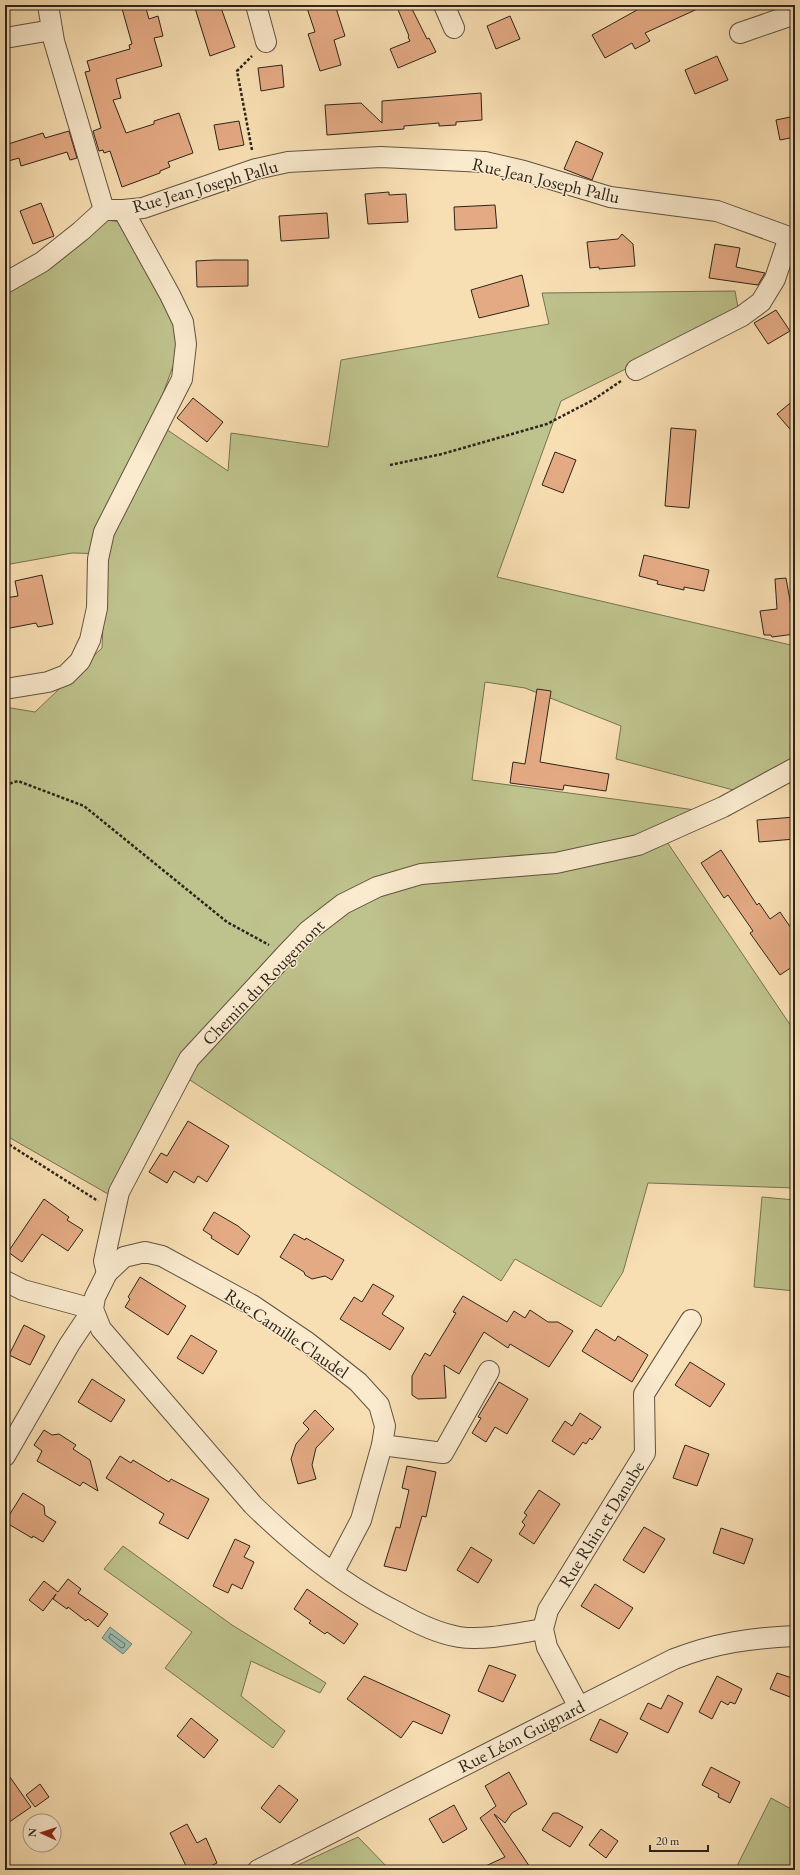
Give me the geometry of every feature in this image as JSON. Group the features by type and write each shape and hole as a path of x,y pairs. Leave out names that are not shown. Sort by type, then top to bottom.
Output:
{"street":[{"path":"5,689 48,682 66,675 80,661 90,640 97,608 98,559 104,532 182,379 186,344 183,322 170,295 114,210 54,42 48,5"},
{"path":"256,5 266,42"},
{"path":"444,5 454,28"},
{"path":"740,33 795,14"},
{"path":"5,38 52,30"},
{"name":"Rue Jean Joseph Pallu","path":"114,210 143,208 256,169 288,162 381,157 485,162 524,171 610,197 717,211 792,237"},
{"path":"5,283 42,262 81,231 114,210"},
{"path":"792,237 795,257"},
{"path":"636,370 742,316 761,302 775,279 792,237"},
{"name":"Chemin du Rougemont","path":"107,1273 104,1261 119,1192 189,1059 286,954 308,932 343,904 377,887 421,874 556,863 638,845 723,807 795,768"},
{"name":"Rue Camille Claudel","path":"94,1310 95,1297 107,1273 124,1257 145,1252 162,1256 252,1305 307,1342 364,1388 379,1406 385,1426 382,1446 361,1520 333,1573"},
{"path":"5,1281 23,1290 94,1310"},
{"path":"5,1456 68,1345 94,1310"},
{"path":"94,1310 101,1329 254,1505 279,1530 333,1573 367,1597 438,1632 460,1637 478,1638 543,1629"},
{"name":"Rue Rhin et Danube","path":"579,1707 547,1647 543,1629 548,1610 645,1453 644,1394 691,1320"},
{"path":"382,1446 443,1454 490,1371"},
{"name":"Rue Léon Guignard","path":"258,1870 674,1659 697,1650 746,1639 795,1636"}],"path":[{"path":"256,169 237,71 266,42"},
{"path":"390,465 442,454 547,424 593,400 636,370"},
{"path":"5,784 18,781 84,806 227,922 286,954"},
{"path":"5,1142 114,1211"}],"green space":[{"path":"100,219 121,222 135,244 176,331 176,358 154,418 163,427 228,471 231,433 328,447 341,360 549,324 542,293 735,291 739,313 561,401 497,577 795,646 795,757 741,792 616,759 621,726 525,688 485,682 472,780 703,811 620,844 398,886 527,874 665,839 795,1032 795,1188 648,1183 623,1272 601,1307 515,1259 501,1281 179,1073 108,1194 5,1135 5,707 35,712 102,648 106,554 72,553 5,565 5,290"},
{"path":"762,1197 795,1200 795,1291 754,1287"},
{"path":"123,1546 232,1625 326,1683 320,1693 251,1661 241,1696 285,1731 273,1748 165,1668 192,1632 104,1569"},
{"path":"771,1798 795,1811 795,1870 735,1870"},
{"path":"358,1837 390,1870 287,1870"}],"water":[{"path":"110,1627 132,1644 123,1654 102,1638"}],"building":[{"path":"121,5 145,5 149,19 158,16 163,36 154,38 162,66 116,79 121,98 113,100 126,133 154,124 154,121 179,113 193,153 168,162 170,167 160,171 160,173 122,187 110,151 104,153 103,150 99,151 93,131 101,128 85,72 90,71 87,61 130,49 129,45 132,44"},
{"path":"194,5 220,5 235,47 210,56"},
{"path":"306,5 335,5 345,36 334,40 341,65 320,71 308,34 315,32"},
{"path":"396,5 410,5 427,39 429,38 436,52 398,68 390,49 410,41"},
{"path":"646,5 706,5 645,33 650,41 635,49 632,43 605,58 592,35"},
{"path":"510,16 520,39 496,49 487,26"},
{"path":"717,56 728,80 695,94 685,70"},
{"path":"282,65 284,87 261,91 258,68"},
{"path":"481,93 482,120 456,122 456,125 439,126 439,123 404,126 404,129 327,135 325,105 361,103 382,123 382,101"},
{"path":"795,116 795,137 780,140 776,120"},
{"path":"239,121 244,145 219,150 214,125"},
{"path":"69,131 77,158 70,160 67,152 21,166 19,158 5,162 5,145 43,133 45,138"},
{"path":"576,141 603,153 592,180 564,169"},
{"path":"389,192 389,195 406,194 408,222 368,224 365,194"},
{"path":"41,203 54,236 33,244 20,211"},
{"path":"495,205 497,228 455,230 454,207"},
{"path":"327,213 329,238 281,241 279,216"},
{"path":"622,234 633,244 635,266 599,269 599,267 590,268 587,242 618,239"},
{"path":"715,244 740,248 736,267 765,273 758,285 709,278"},
{"path":"248,260 248,286 197,287 196,261"},
{"path":"522,275 529,306 479,318 471,290"},
{"path":"776,310 790,331 768,344 754,323"},
{"path":"193,398 223,422 207,442 177,418"},
{"path":"795,399 795,435 777,414"},
{"path":"671,428 696,430 689,508 665,506"},
{"path":"555,452 576,460 563,493 542,485"},
{"path":"644,555 709,570 704,591 684,587 684,590 657,584 658,581 639,576"},
{"path":"42,575 53,624 38,627 36,623 5,629 5,598 18,596 15,581"},
{"path":"786,578 791,606 793,606 795,634 772,637 771,635 764,635 760,611 777,609 775,579"},
{"path":"537,689 551,691 540,762 609,774 606,791 564,785 563,790 510,783 513,762 525,764"},
{"path":"795,817 795,839 759,842 757,820"},
{"path":"721,850 757,905 759,903 770,919 780,912 795,934 795,965 780,975 750,933 753,931 728,895 724,898 701,863"},
{"path":"188,1121 229,1146 207,1182 198,1176 194,1183 174,1171 167,1183 149,1172 161,1153 167,1156"},
{"path":"44,1199 69,1217 67,1220 83,1230 68,1251 42,1234 22,1262 8,1252"},
{"path":"214,1212 238,1226 250,1236 238,1255 211,1238 212,1236 203,1230"},
{"path":"294,1234 305,1240 306,1238 344,1260 332,1280 325,1276 312,1279 305,1275 304,1272 280,1257"},
{"path":"140,1277 186,1306 168,1335 125,1307 130,1299 128,1297"},
{"path":"373,1284 394,1296 382,1314 404,1328 390,1350 340,1319 354,1297 362,1302"},
{"path":"463,1296 507,1322 514,1311 525,1318 530,1310 548,1322 558,1322 573,1331 549,1367 510,1344 508,1348 484,1332 459,1374 444,1365 446,1398 418,1399 412,1395 412,1376 425,1353 430,1356 456,1313 453,1312"},
{"path":"24,1325 45,1336 30,1365 9,1355"},
{"path":"596,1329 615,1341 618,1336 648,1355 632,1382 582,1351"},
{"path":"191,1335 217,1351 203,1374 177,1358"},
{"path":"690,1362 725,1384 710,1407 675,1385"},
{"path":"92,1379 125,1400 111,1422 78,1402"},
{"path":"499,1382 528,1399 507,1434 495,1427 486,1442 472,1433 481,1418 478,1417"},
{"path":"315,1410 334,1429 316,1448 312,1465 316,1479 298,1484 291,1459 296,1444 309,1429 303,1423"},
{"path":"580,1413 601,1427 592,1440 590,1438 586,1444 583,1442 574,1455 552,1441 565,1421 572,1426"},
{"path":"44,1430 52,1435 59,1434 76,1445 73,1449 90,1460 98,1491 83,1482 80,1486 37,1461 42,1451 34,1445"},
{"path":"685,1445 709,1454 697,1486 673,1478"},
{"path":"120,1456 131,1463 133,1460 169,1482 171,1479 209,1499 188,1539 159,1523 164,1514 106,1478"},
{"path":"407,1466 436,1472 426,1517 422,1516 406,1571 384,1566 396,1527 400,1528 409,1490 402,1488"},
{"path":"539,1490 560,1504 534,1544 519,1534 525,1525 522,1522 527,1515 524,1513"},
{"path":"23,1493 44,1506 45,1515 56,1522 43,1542 33,1536 32,1538 5,1522"},
{"path":"644,1527 665,1539 644,1573 623,1560"},
{"path":"721,1528 753,1539 744,1564 713,1553"},
{"path":"235,1539 250,1546 244,1557 254,1562 242,1589 232,1584 228,1593 213,1586"},
{"path":"471,1547 492,1560 478,1583 457,1570"},
{"path":"68,1579 81,1589 78,1593 108,1614 98,1627 88,1619 86,1621 68,1607 67,1609 53,1599 56,1594 43,1611 29,1600 44,1581 58,1592"},
{"path":"595,1584 633,1608 619,1629 581,1606"},
{"path":"307,1589 358,1624 344,1644 327,1632 325,1634 309,1623 311,1621 294,1609"},
{"path":"489,1665 516,1675 503,1702 478,1691"},
{"path":"777,1673 795,1679 795,1699 770,1689"},
{"path":"364,1676 450,1715 442,1734 413,1721 401,1738 347,1699"},
{"path":"717,1676 742,1689 735,1704 730,1702 728,1705 721,1701 712,1719 699,1712"},
{"path":"668,1695 683,1703 668,1733 640,1719 648,1703 661,1709"},
{"path":"191,1718 218,1740 204,1758 177,1736"},
{"path":"600,1719 628,1733 617,1753 590,1740"},
{"path":"711,1767 740,1782 730,1803 718,1797 719,1794 702,1785"},
{"path":"5,1770 31,1807 5,1825"},
{"path":"509,1772 527,1804 512,1813 505,1823 494,1814 532,1870 477,1870 505,1857 480,1818 496,1806 485,1786"},
{"path":"40,1784 49,1797 35,1807 26,1795"},
{"path":"279,1785 298,1800 280,1823 261,1808"},
{"path":"454,1805 467,1829 443,1843 429,1819"},
{"path":"553,1813 558,1813 583,1827 570,1847 542,1830"},
{"path":"187,1824 197,1843 206,1838 217,1863 202,1870 188,1870 170,1833"},
{"path":"601,1829 618,1841 606,1858 589,1845"}]}
